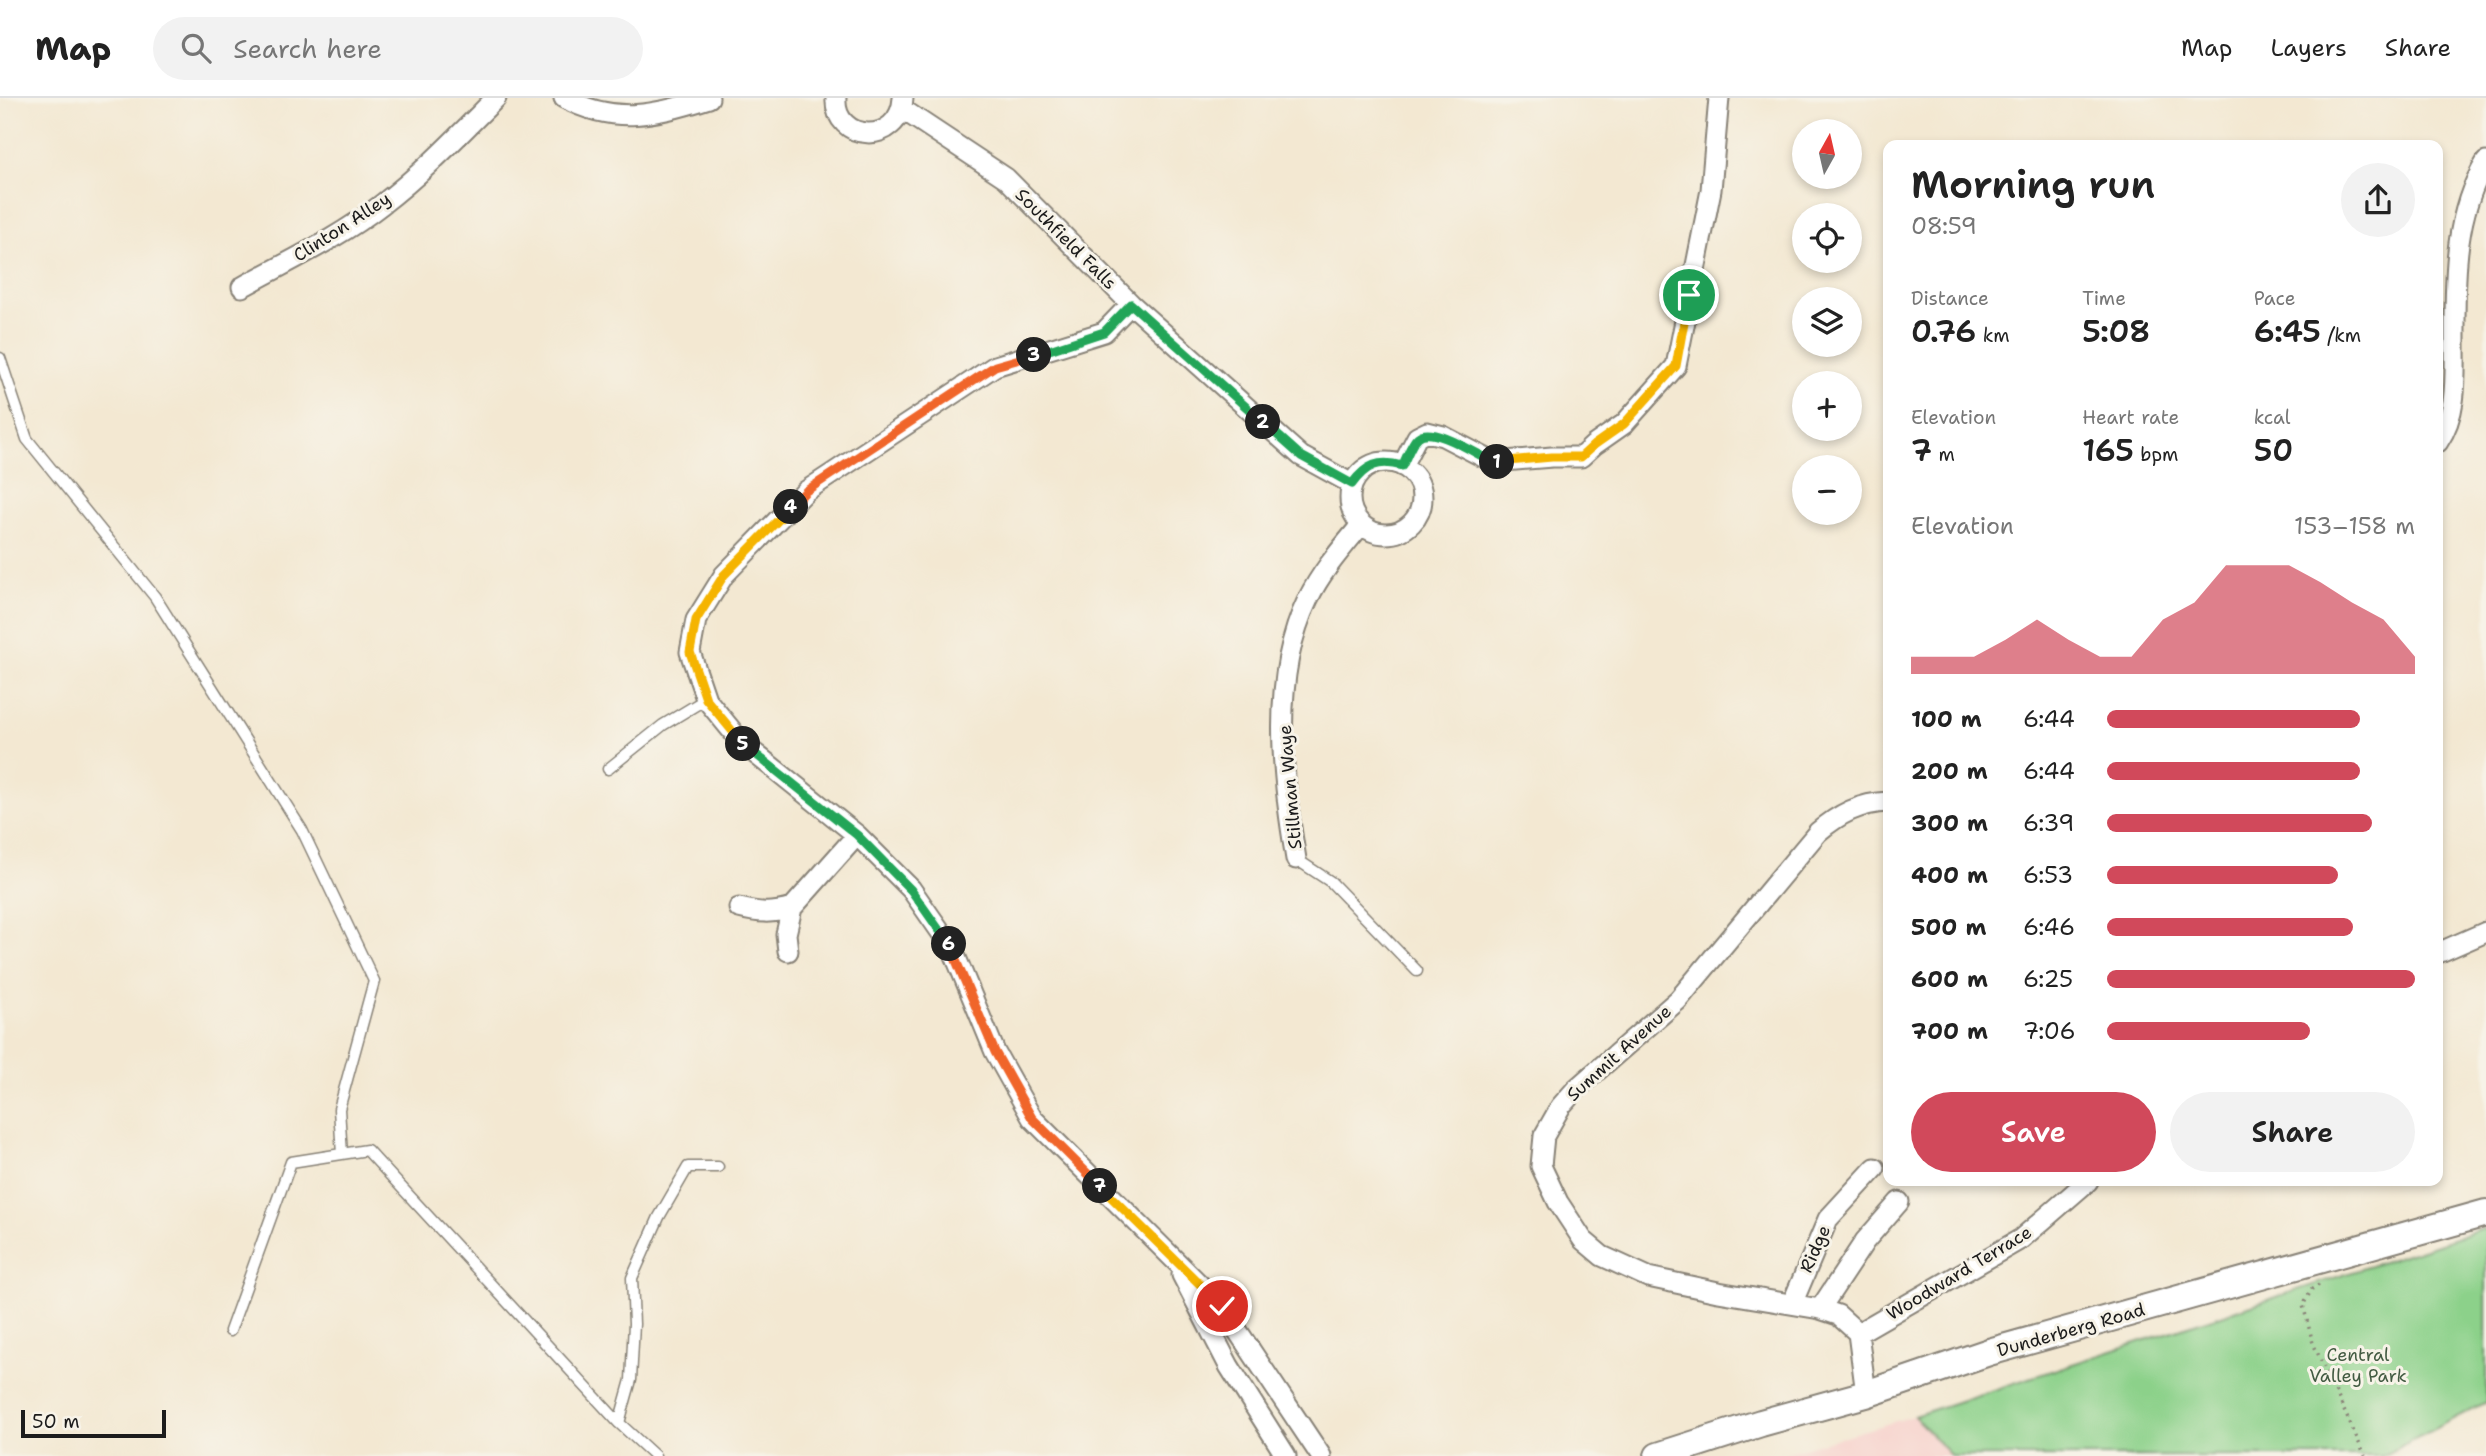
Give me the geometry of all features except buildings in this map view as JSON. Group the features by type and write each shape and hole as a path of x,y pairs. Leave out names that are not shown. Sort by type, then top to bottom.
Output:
{"street":[{"name":"Clinton Alley","path":"242,287 335,236 380,206 418,174 496,98"},
{"path":"564,98 583,108 626,117 680,108 709,98"},
{"path":"836,98 840,117 849,127 874,133 886,129 896,121 903,103"},
{"path":"1402,466 1417,437 1427,432 1443,436 1493,462 1581,457 1624,424 1676,366 1711,190 1718,98"},
{"name":"Southfield Falls","path":"903,103 1006,178 1131,304 1301,456 1352,484"},
{"path":"2443,434 2453,407 2455,275 2463,219 2477,177 2486,162"},
{"path":"1131,304 1104,332 995,366 806,491 724,575 696,620 690,652 706,699 742,743 857,835 911,890 952,948 995,1052 1032,1118 1222,1306 1318,1455"},
{"path":"1388,462 1402,466 1414,475 1421,488 1422,503 1416,518 1405,529 1390,534 1375,533 1361,525 1354,516 1349,495 1352,484 1360,472 1373,464 1388,462"},
{"name":"Stillman Waye","path":"1296,859 1288,809 1282,725 1290,653 1298,620 1309,596 1323,573 1361,525"},
{"name":"Summit Avenue","path":"1858,1333 1838,1315 1819,1309 1648,1277 1602,1256 1583,1240 1558,1202 1541,1166 1544,1136 1561,1107 1576,1089 1678,1000 1818,832 1847,811 1883,803"},
{"path":"788,951 786,934 792,908 857,835"},
{"path":"738,908 761,914 792,908"},
{"path":"2443,951 2486,932"},
{"name":"Ridge","path":"1792,1304 1828,1219 1875,1168"},
{"name":"Woodward Terrace","path":"1858,1333 2021,1239 2082,1186"},
{"path":"1819,1309 1865,1241 1899,1202"},
{"name":"Dunderberg Road","path":"1658,1456 1761,1423 1866,1394 1989,1352 2486,1213"},
{"path":"1175,1262 1228,1362 1286,1456"},
{"path":"1858,1333 1866,1394"},
{"path":"1228,1362 1251,1349"}],"lane":[{"path":"0,358 27,439 155,597 302,830 374,981 339,1109 342,1154"},
{"path":"608,769 663,725 706,699"},
{"path":"1296,859 1331,882 1417,971"},
{"path":"230,1331 291,1162 367,1150 619,1423 656,1456"},
{"path":"619,1423 631,1380 634,1324 632,1278 659,1217 688,1167 719,1167"}],"path":[{"path":"2323,1282 2312,1289 2303,1305 2313,1343 2365,1456"}],"shaded area":[{"path":"1914,1416 1951,1456 1776,1456"}],"green space":[{"name":"Central Valley Park","path":"2486,1228 2486,1402 2382,1456 1951,1456 1914,1416"}],"route":[{"path":"1222,1306 1032,1118 995,1052 952,948 911,890 857,835 742,743 706,699 690,652 696,620 724,575 806,491 995,366 1104,332 1131,304 1301,456 1352,484 1360,472 1373,464 1388,462 1402,466 1417,437 1427,432 1443,436 1493,462 1581,457 1624,424 1676,366 1689,295"}]}
